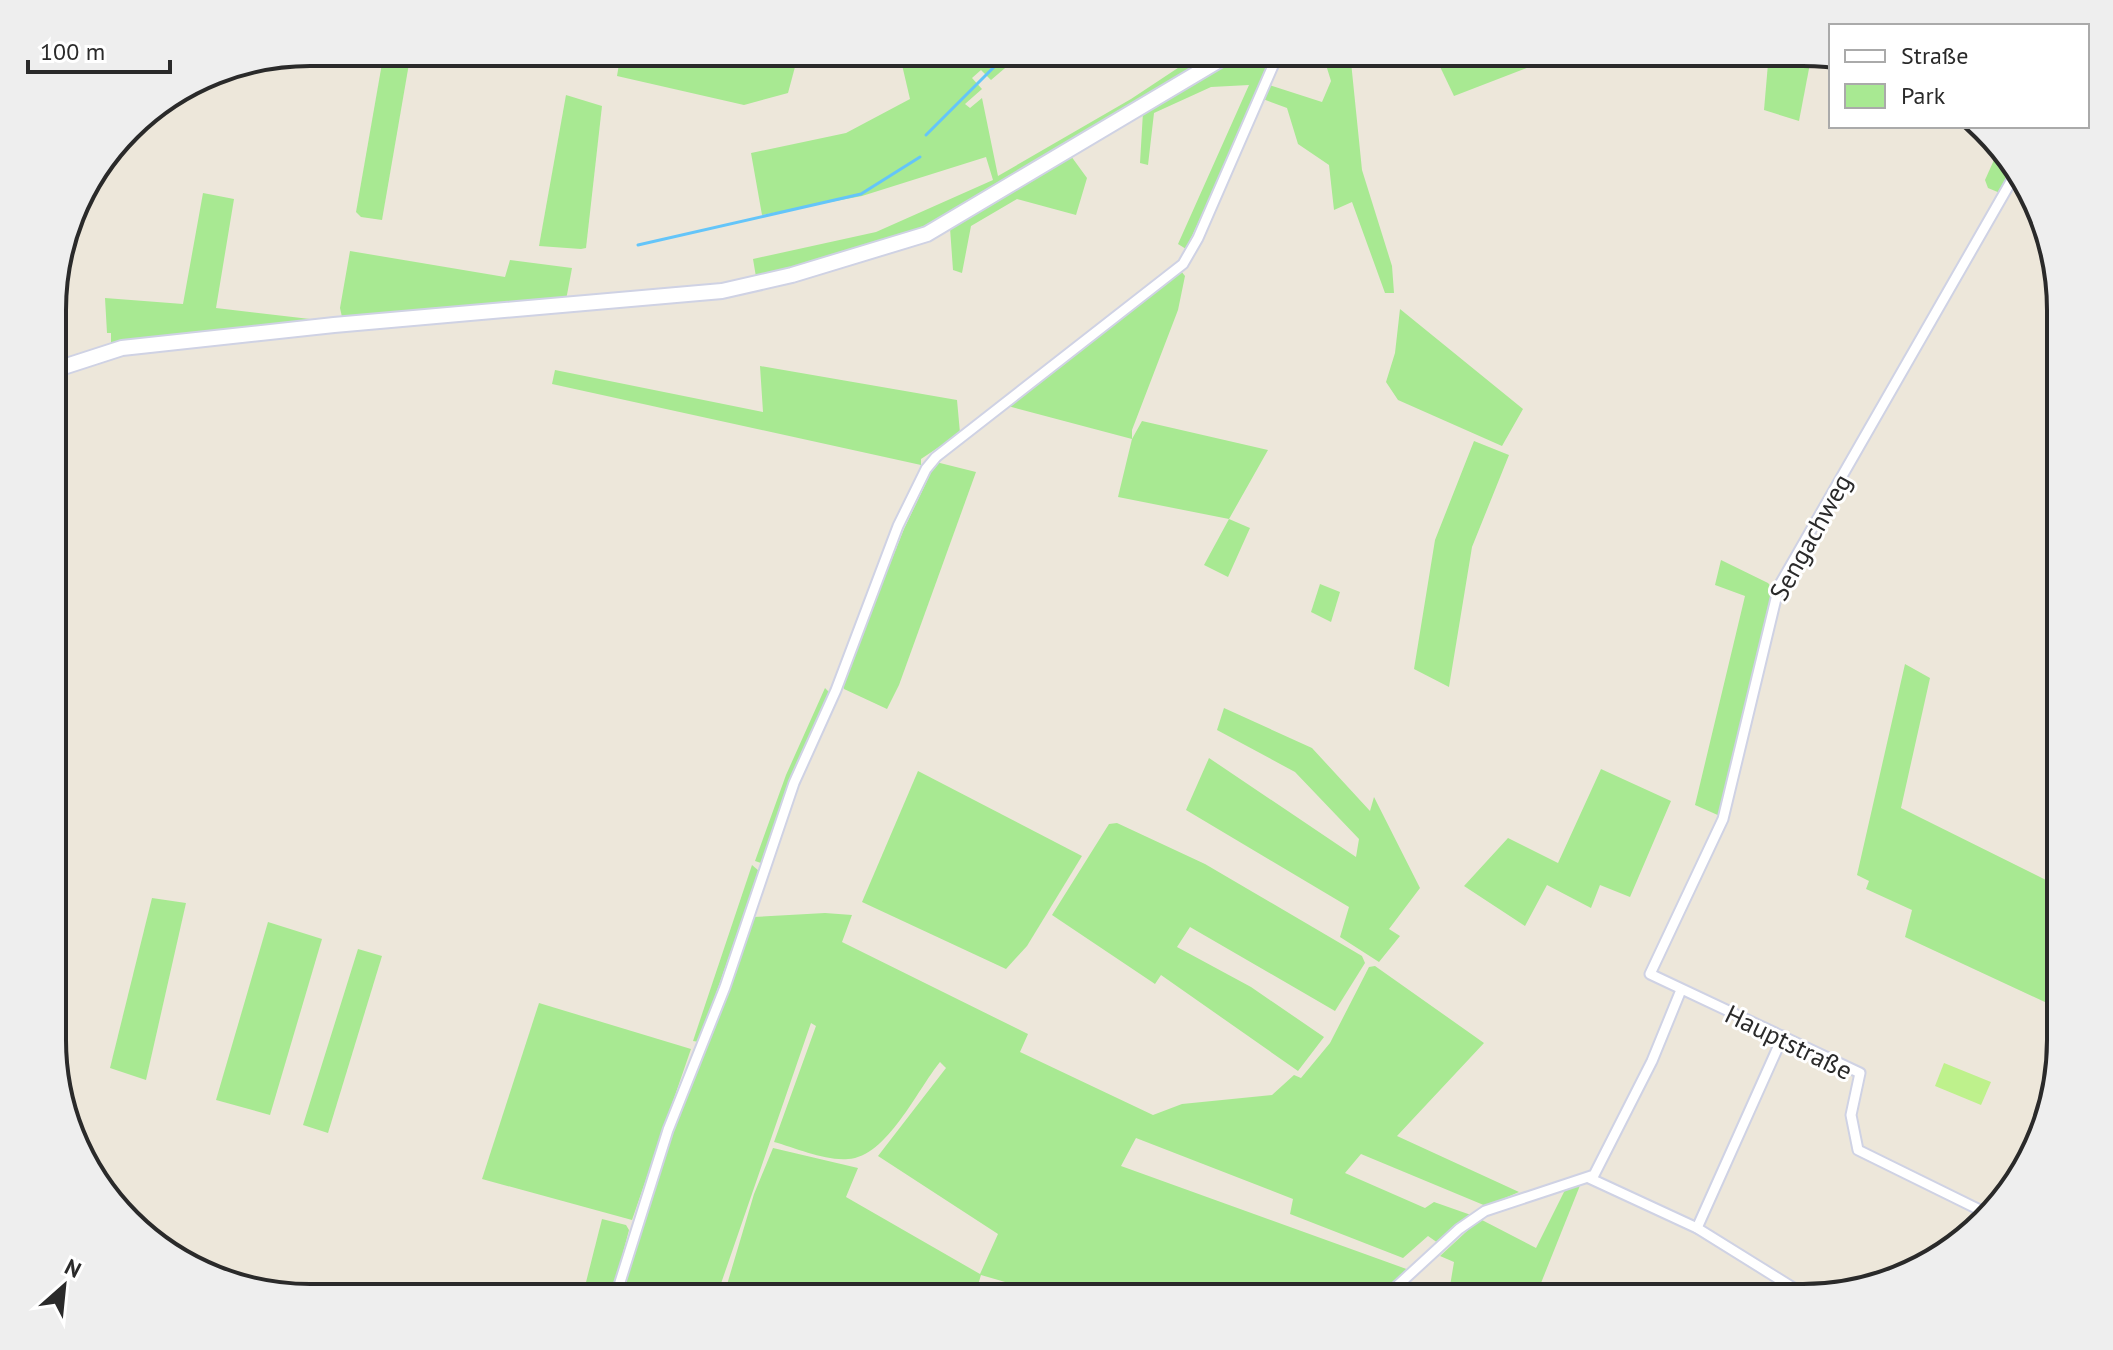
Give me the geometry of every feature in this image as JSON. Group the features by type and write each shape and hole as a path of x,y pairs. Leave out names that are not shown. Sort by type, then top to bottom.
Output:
{"main road":[{"path":"66,366 122,348 334,325 722,291 792,275 927,234 1209,66"}],"street":[{"path":"619,1284 668,1130 725,987 770,847 836,690 877,577 926,469 936,457 1183,264 1198,238 1273,66"},
{"name":"Sengachweg","path":"1650,974 1723,819 1779,586 2010,182"},
{"name":"Hauptstraße","path":"1650,974 1860,1073 1851,1115 1858,1150 1979,1210"},
{"path":"1400,1283 1459,1229 1485,1211 1553,1186 1589,1178 1599,1170 1636,1095 1681,990"},
{"path":"1697,1228 1732,1142 1783,1036"},
{"path":"1589,1178 1697,1228 1786,1283"}],"green space":[{"path":"382,66 409,66 382,220 361,217 356,212"},
{"path":"619,66 795,66 788,93 744,105 617,76"},
{"path":"902,66 1008,66 991,80 981,70 972,78 982,89 965,104 970,108 982,98 998,176 1131,99 1181,66 1197,66 946,217 889,240 756,277 753,259 876,232 993,180 986,157 862,196 762,215 751,153 846,133 910,99"},
{"path":"1217,66 1271,66 1186,249 1178,244 1249,85 1211,87 1154,113 1148,165 1140,163 1143,112"},
{"path":"1326,66 1351,66 1362,170 1392,266 1394,293 1385,293 1352,202 1334,210 1329,165 1298,144 1287,108 1263,99 1269,85 1322,102 1331,81"},
{"path":"1440,66 1532,66 1454,96"},
{"path":"1768,66 1809,66 1799,121 1764,110"},
{"path":"566,95 602,106 586,248 581,249 539,246"},
{"path":"1071,156 1087,178 1076,215 1017,199 971,226 962,273 953,270 950,228"},
{"path":"1995,158 2009,180 2000,193 1988,188 1985,180"},
{"path":"203,193 234,199 216,308 327,321 111,343 111,333 107,333 105,298 183,304"},
{"path":"350,251 505,277 510,260 572,268 566,300 347,319 342,317 340,308"},
{"path":"1181,271 1185,276 1178,310 1132,430 1132,439 1008,406"},
{"path":"1400,309 1523,409 1502,446 1398,400 1386,382 1395,353"},
{"path":"760,366 957,400 960,433 921,459 921,465 552,384 555,370 763,412"},
{"path":"1142,421 1268,450 1229,519 1118,497 1132,439"},
{"path":"1474,441 1509,455 1472,547 1449,687 1414,669 1435,540"},
{"path":"936,462 976,472 899,685 887,709 844,689 842,683 904,529"},
{"path":"1229,519 1250,528 1228,577 1204,565"},
{"path":"1721,560 1768,583 1773,589 1720,816 1695,805 1745,596 1715,585"},
{"path":"1320,584 1340,592 1331,622 1311,612"},
{"path":"1905,664 1930,678 1901,808 2046,880 2046,1002 1905,937 1912,910 1866,889 1869,881 1857,875"},
{"path":"825,688 830,693 789,787 761,863 755,861 786,775"},
{"path":"1224,708 1312,748 1370,811 1374,797 1420,888 1389,929 1400,936 1379,962 1340,937 1349,907 1186,810 1209,758 1356,857 1359,839 1295,772 1217,730"},
{"path":"1601,769 1671,801 1630,897 1600,885 1591,908 1547,885 1525,926 1464,886 1508,838 1558,863"},
{"path":"918,771 1082,856 1027,946 1006,969 862,902"},
{"path":"1117,823 1205,864 1362,956 1365,963 1335,1011 1190,927 1177,947 1251,987 1324,1037 1298,1071 1161,975 1155,984 1052,915 1109,824"},
{"path":"752,865 759,871 699,1042 693,1041"},
{"path":"152,898 186,903 146,1080 110,1068"},
{"path":"825,913 852,915 842,942 1028,1034 1020,1052 1153,1115 1182,1104 1272,1095 1294,1075 1301,1078 1330,1043 1369,967 1375,966 1484,1043 1397,1136 1519,1192 1486,1206 1361,1154 1345,1173 1425,1208 1434,1202 1471,1215 1438,1243 1428,1236 1403,1258 1290,1214 1293,1199 1136,1138 1121,1166 1412,1271 1396,1283 1010,1284 981,1275 978,1284 727,1284 754,1194 773,1148 858,1168 846,1197 980,1274 998,1234 878,1156 946,1068 940,1062 888,1135 862,1155 848,1159 830,1158 774,1142 816,1026 811,1023 721,1284 623,1284 676,1116 753,917"},
{"path":"268,922 322,939 270,1115 216,1100"},
{"path":"358,949 382,956 328,1133 303,1125"},
{"path":"539,1003 691,1049 632,1220 482,1179"},
{"path":"1944,1063 1991,1082 1981,1105 1935,1086"},
{"path":"1581,1183 1541,1283 1450,1283 1454,1262 1440,1256 1480,1219 1536,1248 1567,1186"},
{"path":"602,1219 626,1225 629,1230 615,1284 586,1284"}],"waterway":[{"path":"926,135 995,66"},
{"path":"638,245 861,194 920,157"}]}
